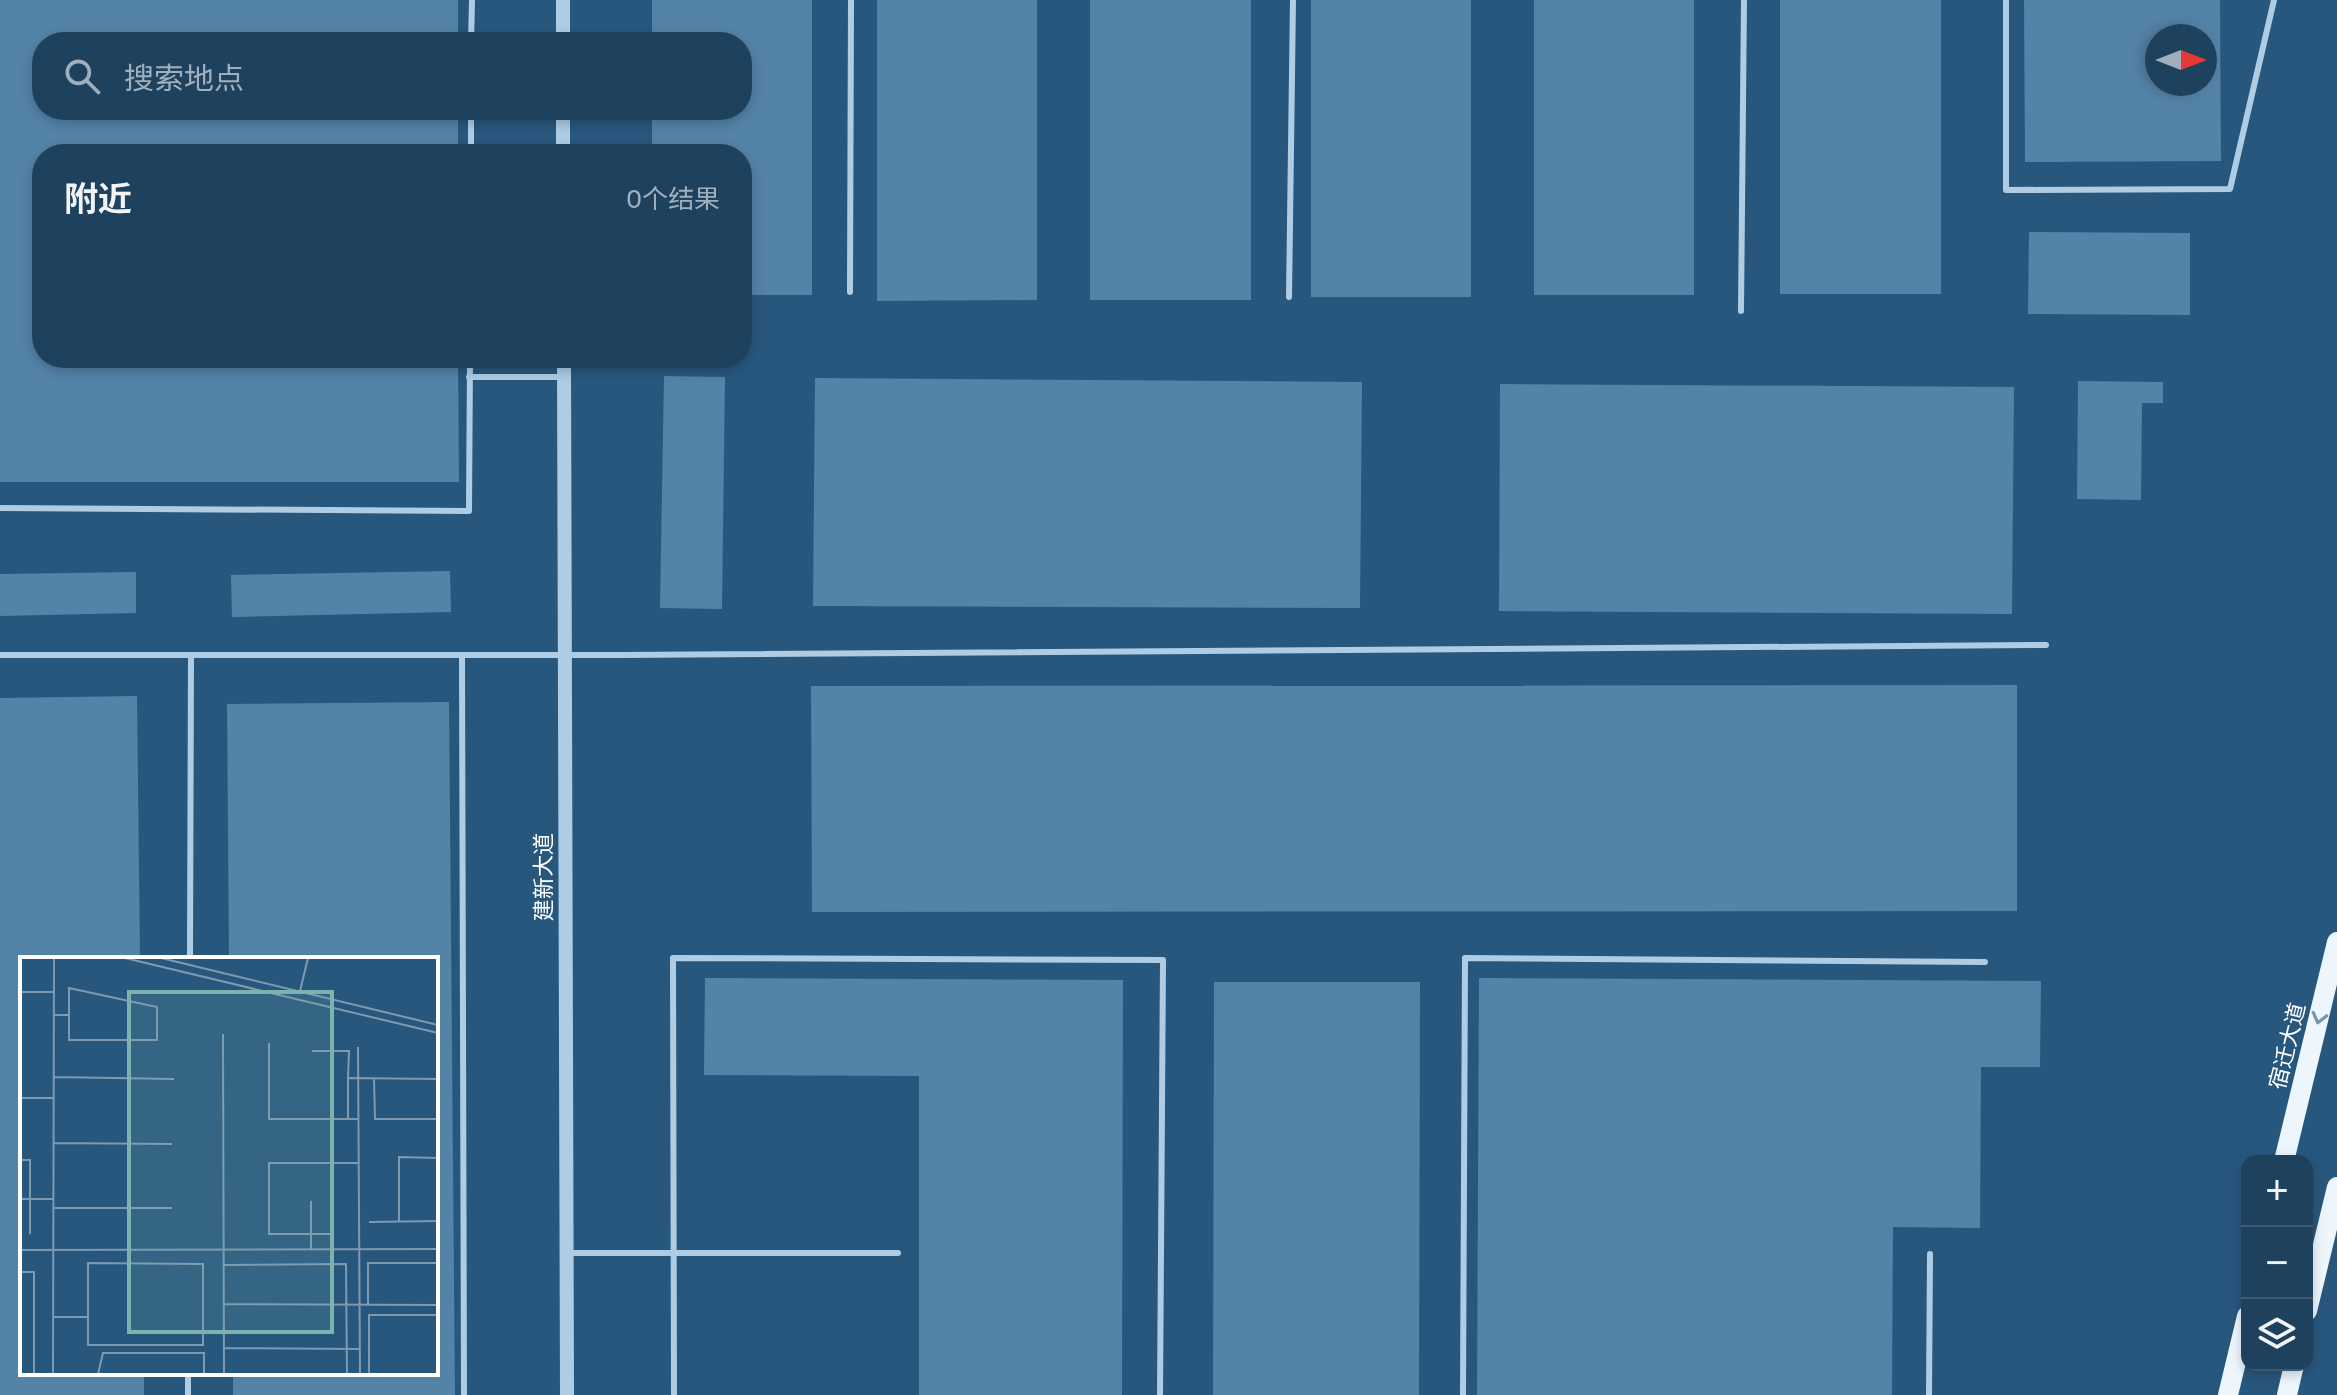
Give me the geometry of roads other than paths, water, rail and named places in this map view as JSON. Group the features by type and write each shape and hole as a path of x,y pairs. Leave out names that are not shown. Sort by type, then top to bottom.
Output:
{"main road":[{"name":"宿迁大道","path":"2285,1155 2337,942"},
{"path":"2310,1299 2337,1187"},
{"path":"2228,1395 2241,1341"},
{"path":"2287,1395 2293,1371"}],"street":[{"path":"563,0 563,32"},
{"path":"563,120 563,144"},
{"name":"建新大道","path":"564,368 567,1395"}],"lane":[{"path":"471,32 472,0"},
{"path":"850,292 851,0"},
{"path":"1289,297 1293,0"},
{"path":"1741,311 1744,0"},
{"path":"2006,0 2006,190 2230,189 2274,0"},
{"path":"471,120 471,144"},
{"path":"0,508 469,511 469,368"},
{"path":"469,377 564,377"},
{"path":"0,655 565,655 2046,645"},
{"path":"190,957 191,655"},
{"path":"462,655 464,1395"},
{"path":"674,1395 673,958 1163,960 1160,1395"},
{"path":"1463,1395 1465,958 1985,962"},
{"path":"566,1253 898,1253"},
{"path":"1929,1395 1930,1254"}]}
